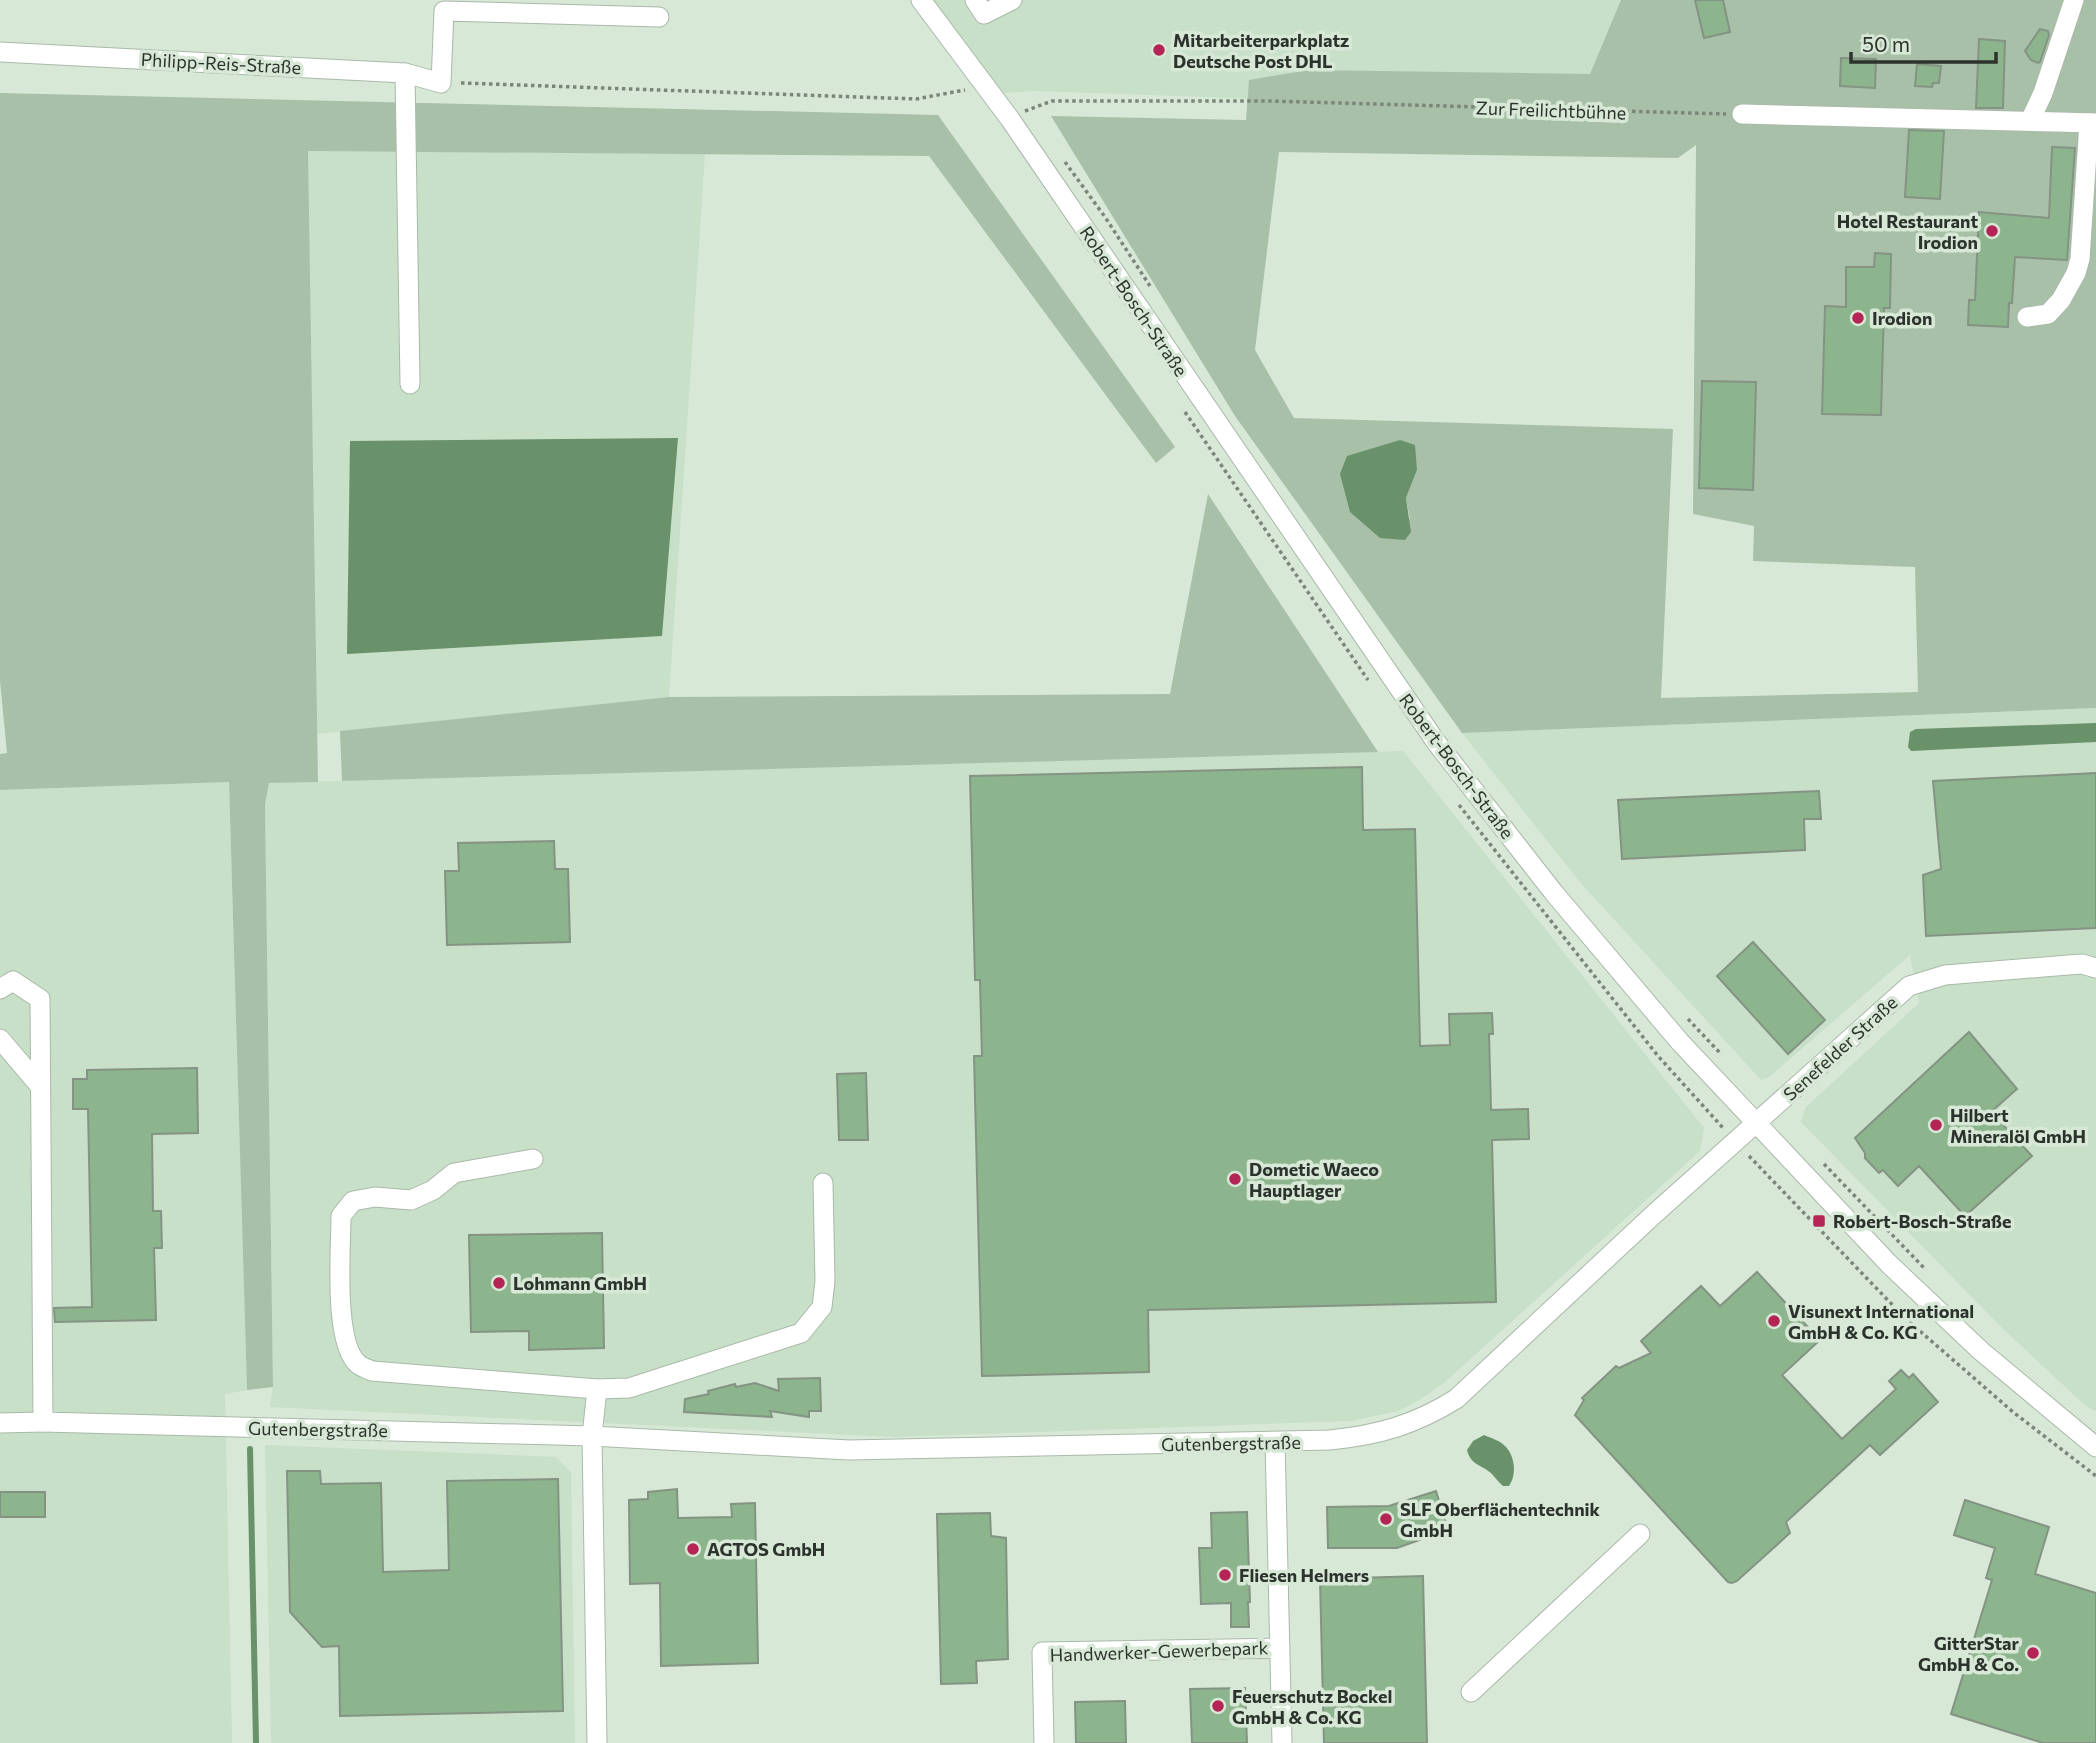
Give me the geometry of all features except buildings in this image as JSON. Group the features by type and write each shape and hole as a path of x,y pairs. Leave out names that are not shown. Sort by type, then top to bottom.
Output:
{"street":[{"name":"Robert-Bosch-Straße","path":"921,0 1019,115 1436,742 1602,952 1756,1125 1935,1308 2026,1391 2096,1447"},
{"path":"975,0 984,14 1012,0"},
{"path":"2030,121 2043,93 2074,0"},
{"path":"441,83 444,11 659,17"},
{"name":"Philipp-Reis-Straße","path":"0,52 405,73 441,83"},
{"path":"405,73 410,384"},
{"path":"1742,114 2093,123 2076,273 2061,300 2048,314 2027,317"},
{"name":"Senefelder Straße","path":"1756,1125 1909,986 1945,975 2082,964 2096,968"},
{"path":"0,989 13,981 40,999 43,1422"},
{"path":"0,1038 40,1086"},
{"name":"Gutenbergstraße","path":"0,1423 592,1436 872,1450 1275,1442 1330,1440 1380,1433 1429,1415 1456,1399 1652,1216 1756,1125"},
{"path":"533,1159 454,1173 433,1190 411,1200 375,1197 353,1201 341,1216 341,1327 349,1351 358,1364 372,1371 597,1389 629,1388 801,1333 822,1307 825,1281 823,1183"},
{"path":"597,1389 592,1436 597,1743"},
{"name":"Handwerker-Gewerbepark","path":"1275,1442 1282,1743"},
{"path":"1471,1692 1640,1534"},
{"name":"Handwerker-Gewerbepark","path":"1044,1743 1042,1653 1280,1648"}],"path":[{"path":"441,83 916,99 965,90"},
{"path":"1019,115 1020,100"},
{"name":"Zur Freilichtbühne","path":"1019,115 1052,101 1269,102 1742,114"},
{"path":"1058,153 1105,217 1157,297"},
{"path":"1680,1010 1726,1060"},
{"path":"1819,1159 1931,1276"}],"shaded area":[{"path":"925,0 2096,0 1506,108 1039,91 1000,93"},
{"path":"1621,0 2096,0 2096,708 1462,733 1235,416 1051,116 1246,120 1249,80 1308,70 1590,74","holes":["1696,145 1693,514 1754,526 1753,561 1915,567 1918,692 1661,698 1673,429 1294,418 1255,350 1279,152 1678,158","1417,470 1406,498 1410,519 1340,474"]},
{"path":"0,93 938,115 1175,447 1156,463 929,156 308,151 318,782 269,783 265,805 273,1387 247,1390 229,782 0,790 0,754 7,753 0,681"},
{"path":"307,151 705,154 669,697 316,734"},
{"path":"678,438 662,636 347,654 350,441"},
{"path":"1400,440 1415,445 1417,470 1406,498 1411,532 1405,540 1380,538 1350,512 1340,474 1347,456"},
{"path":"1208,494 1378,752 342,781 340,731 669,697 1170,694"},
{"path":"2096,708 2096,1411 2087,1407 2003,1329 1801,1122 1806,1107 1919,1003 1910,955 1769,1077 1761,1080 1579,881 1462,733"},
{"path":"2096,723 2096,742 1911,751 1908,747 1910,732 1916,729"},
{"path":"1403,751 1704,1128 1700,1151 1444,1383 1421,1399 1398,1411 1351,1421 893,1437 270,1407 273,1387 265,805 269,783"},
{"path":"229,782 247,1390 225,1394 232,1743 0,1743 0,790"},
{"path":"1484,1435 1504,1445 1509,1451 1514,1471 1509,1486 1503,1486 1469,1455 1467,1450 1473,1441"},
{"path":"265,1445 556,1457 571,1472 575,1743 271,1743"}],"waterway":[{"path":"250,1449 256,1743"}],"place":[{"name":"Mitarbeiterparkplatz Deutsche Post DHL","path":"1159,50"},
{"name":"Hotel Restaurant Irodion","path":"1992,231"},
{"name":"Irodion","path":"1858,318"},
{"name":"Hilbert Mineralöl GmbH","path":"1936,1125"},
{"name":"Dometic Waeco Hauptlager","path":"1235,1179"},
{"name":"Robert-Bosch-Straße","path":"1819,1221"},
{"name":"Lohmann GmbH","path":"499,1283"},
{"name":"Visunext International GmbH & Co. KG","path":"1774,1321"},
{"name":"SLF Oberflächentechnik GmbH","path":"1386,1519"},
{"name":"AGTOS GmbH","path":"693,1549"},
{"name":"Fliesen Helmers","path":"1225,1575"},
{"name":"GitterStar GmbH & Co.","path":"2033,1653"},
{"name":"Feuerschutz Bockel GmbH & Co. KG","path":"1218,1706"}]}
